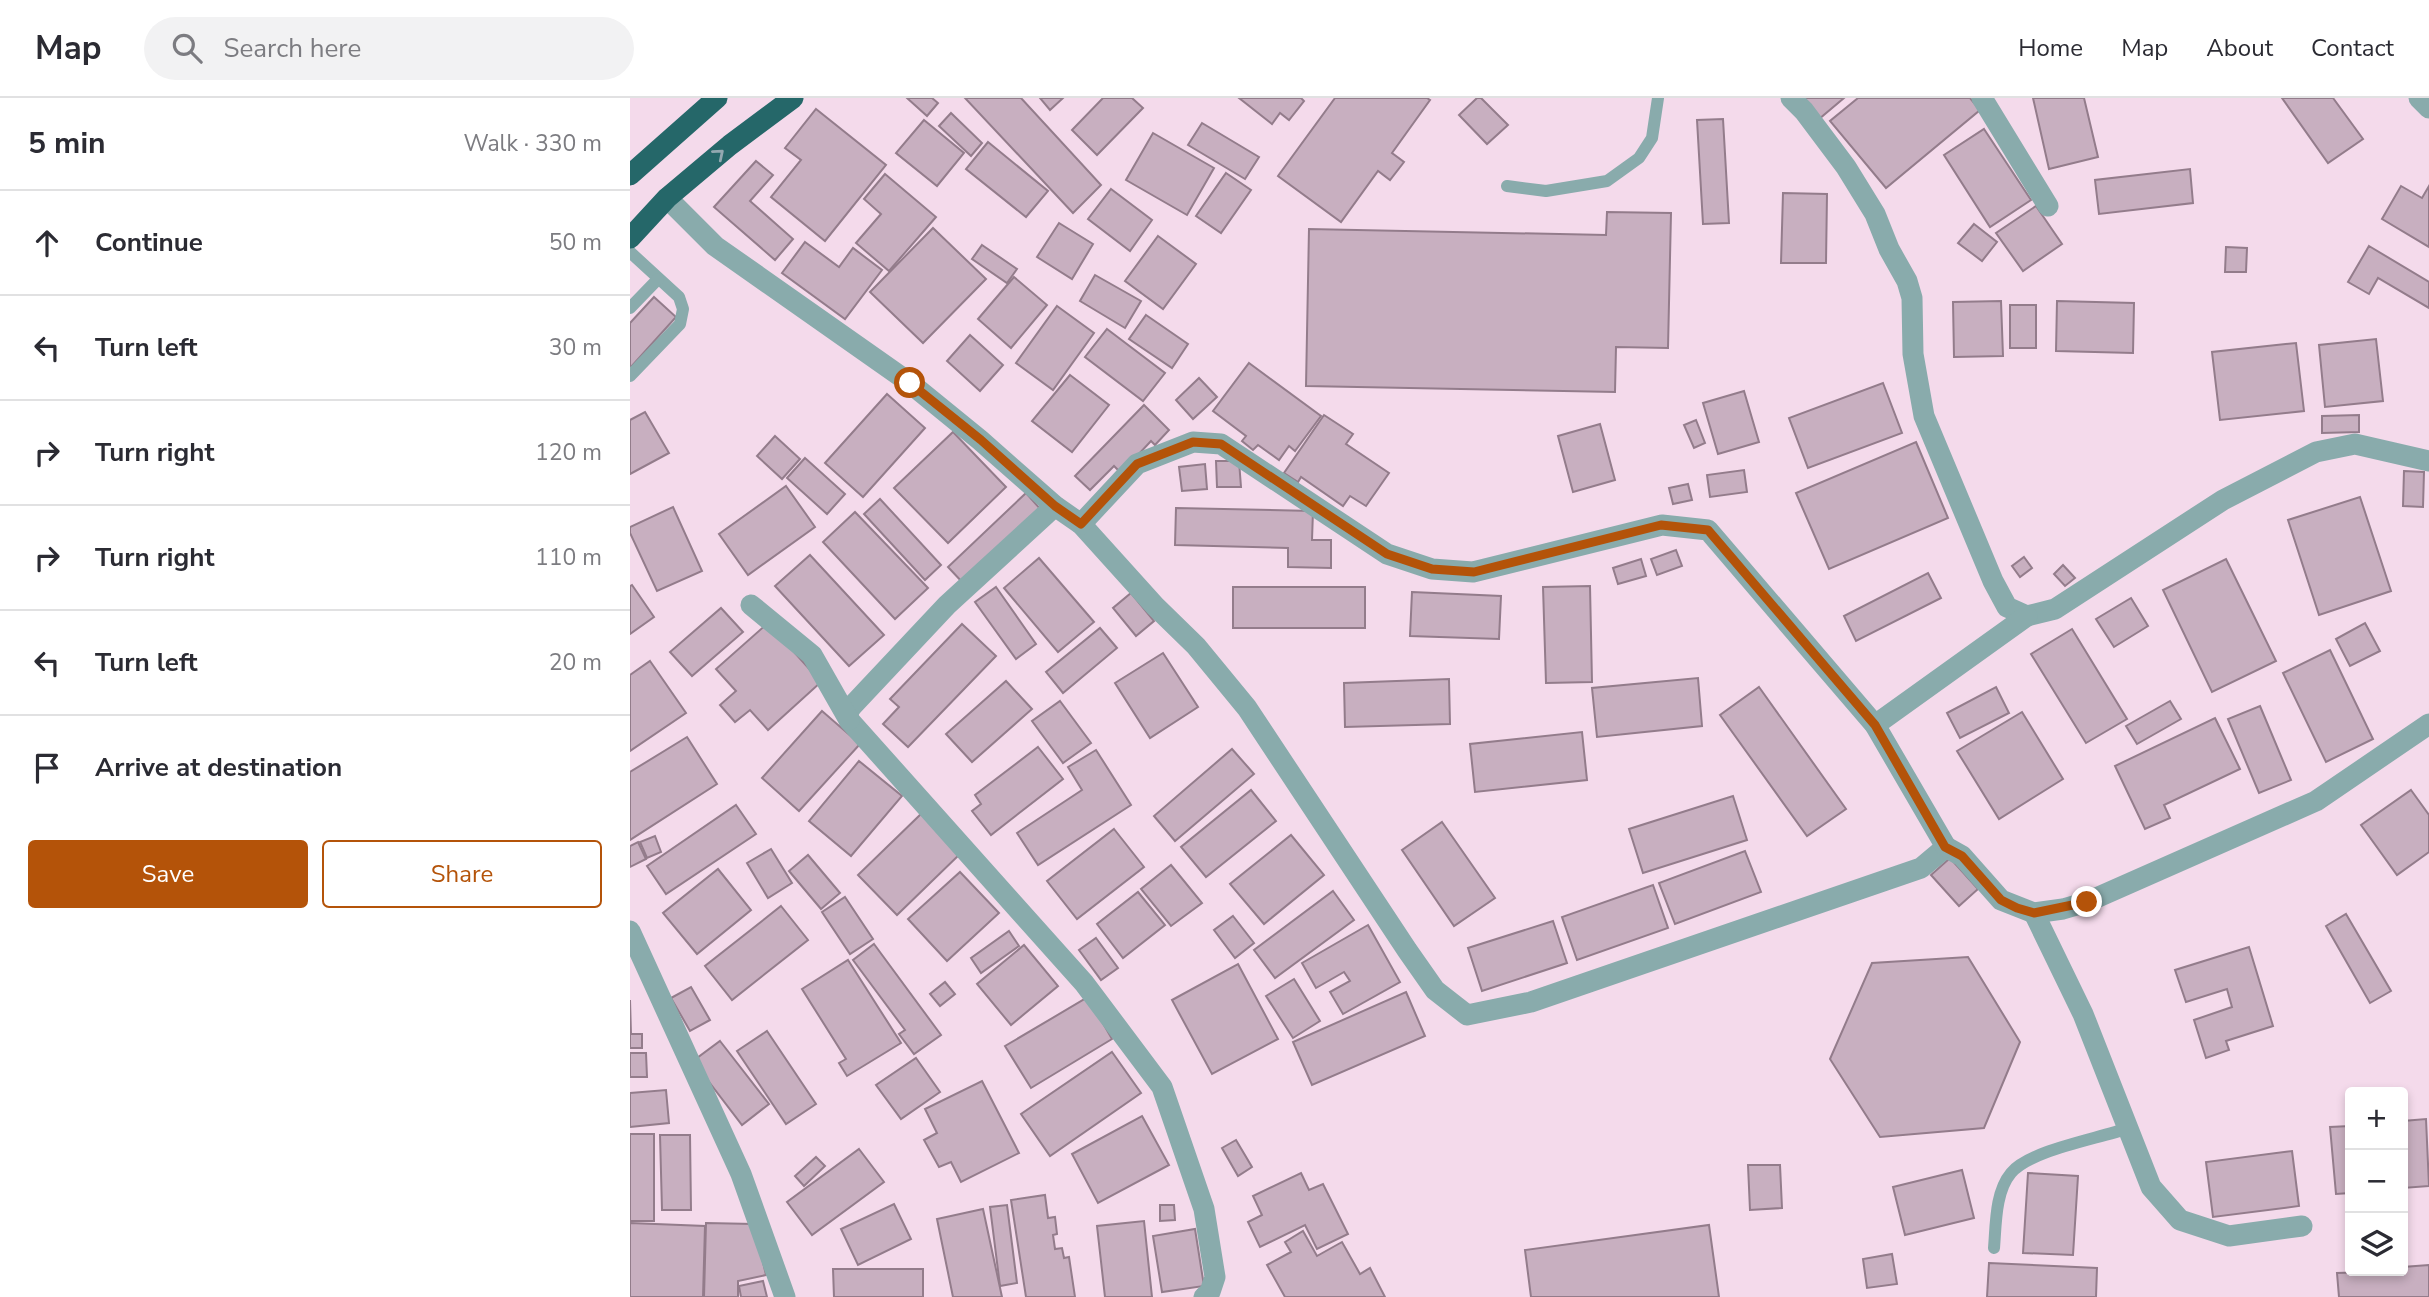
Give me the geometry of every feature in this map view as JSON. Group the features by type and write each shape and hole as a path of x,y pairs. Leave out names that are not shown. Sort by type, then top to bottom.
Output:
{"highway":[{"path":"630,175 718,98"},
{"path":"630,238 667,198 730,145 793,98"}],"street":[{"path":"1791,98 1846,167 1875,214 1889,249 1907,281 1912,298 1913,354 1924,416 1993,581 2007,607 2027,616"},
{"path":"1982,98 2048,206"},
{"path":"2419,98 2429,108"},
{"path":"667,198 715,246 910,383 981,440 1055,506 1081,524 1155,606 1196,646 1247,708 1407,950 1436,990 1467,1015 1531,1002 1900,876 1921,868 1945,847"},
{"path":"1081,524 1137,464 1193,442 1205,442 1221,444 1387,554 1432,569 1474,572 1661,525 1708,530 1875,725 1945,847 1962,856 2001,900 2034,913 2087,902 2316,801 2429,724"},
{"path":"1875,725 2027,616 2055,609 2223,500 2316,452 2355,444 2429,461"},
{"path":"849,720 848,711 853,705 947,605 1055,506"},
{"path":"751,605 812,655 849,720 1084,983 1162,1087 1204,1209 1215,1277 1210,1292 1204,1297"},
{"path":"2034,913 2083,1014 2151,1187 2180,1220 2229,1236 2302,1226"},
{"path":"630,932 741,1174 785,1297"}],"lane":[{"path":"1507,186 1546,191 1607,181 1639,158 1652,138 1658,98"},
{"path":"630,252 679,298 683,309 681,320 630,376"},
{"path":"630,308 659,279"},
{"path":"1994,1248 2000,1198 2010,1174 2015,1169 2034,1158 2128,1128"}],"building":[{"path":"907,98 932,98 938,103 927,116"},
{"path":"965,98 1021,98 1101,185 1073,213"},
{"path":"1040,98 1063,98 1050,110"},
{"path":"1103,98 1132,98 1143,108 1097,155 1072,130"},
{"path":"1239,98 1301,98 1304,101 1289,120 1280,113 1272,124"},
{"path":"1335,98 1430,100 1392,153 1404,162 1390,180 1378,171 1341,222 1278,176"},
{"path":"1477,98 1481,98 1508,125 1487,144 1459,115"},
{"path":"1801,98 1844,98 1819,119"},
{"path":"1858,98 1970,98 1980,110 1886,188 1830,121"},
{"path":"2033,98 2084,98 2098,157 2049,169"},
{"path":"2282,98 2333,98 2363,139 2328,163"},
{"path":"816,109 886,165 825,241 771,197 801,160 785,148"},
{"path":"951,113 982,143 971,156 939,126"},
{"path":"1723,119 1729,223 1703,224 1697,120"},
{"path":"924,120 964,153 937,186 896,153"},
{"path":"1202,123 1259,157 1245,179 1188,145"},
{"path":"1984,129 2031,200 1990,227 1944,155"},
{"path":"1153,133 1214,168 1187,215 1126,180"},
{"path":"988,142 1048,191 1026,217 966,169"},
{"path":"756,161 773,175 750,201 793,239 775,260 714,207"},
{"path":"2190,169 2193,203 2099,214 2095,180"},
{"path":"1226,173 1251,190 1221,233 1196,216"},
{"path":"885,174 936,217 889,271 856,243 881,214 864,199"},
{"path":"2401,186 2422,198 2429,186 2429,247 2382,219"},
{"path":"1111,189 1152,220 1130,251 1088,219"},
{"path":"1783,193 1827,194 1826,263 1781,263"},
{"path":"2036,206 2062,244 2023,271 1996,233"},
{"path":"1607,212 1671,213 1668,348 1616,347 1615,392 1306,386 1309,229 1606,235"},
{"path":"1059,223 1093,244 1072,279 1037,257"},
{"path":"1974,224 1997,242 1982,261 1958,243"},
{"path":"933,228 986,279 923,343 870,292"},
{"path":"1158,236 1196,264 1163,309 1125,281"},
{"path":"805,242 839,267 853,248 882,270 845,319 782,273"},
{"path":"982,245 1017,269 1007,283 972,259"},
{"path":"2369,246 2429,282 2429,308 2378,278 2369,294 2348,282"},
{"path":"2226,247 2247,248 2246,272 2225,272"},
{"path":"1095,275 1141,301 1125,328 1080,301"},
{"path":"1014,277 1047,305 1011,348 978,319"},
{"path":"654,297 676,317 630,368 630,323"},
{"path":"2001,301 2003,356 1954,357 1953,302"},
{"path":"2057,301 2134,303 2133,353 2056,351"},
{"path":"2010,305 2036,305 2036,348 2010,348"},
{"path":"1057,306 1094,333 1053,390 1016,363"},
{"path":"1146,315 1188,344 1172,368 1129,339"},
{"path":"1107,329 1165,373 1143,401 1085,357"},
{"path":"970,335 1003,365 980,391 947,361"},
{"path":"2376,339 2383,401 2325,407 2319,345"},
{"path":"2296,343 2304,411 2220,420 2212,352"},
{"path":"1249,363 1321,416 1295,451 1289,446 1279,460 1258,445 1253,450 1242,441 1246,436 1213,411"},
{"path":"1070,375 1109,405 1072,452 1032,421"},
{"path":"1199,378 1217,397 1193,419 1176,400"},
{"path":"1883,383 1902,433 1808,468 1789,418"},
{"path":"1744,391 1759,442 1718,454 1703,403"},
{"path":"887,394 925,428 863,497 825,463"},
{"path":"1144,405 1169,430 1155,445 1151,441 1121,473 1114,466 1090,490 1075,476"},
{"path":"645,412 669,453 630,474 630,420"},
{"path":"1324,415 1353,434 1346,444 1389,473 1366,506 1350,496 1343,506 1301,477 1298,482 1284,473"},
{"path":"2359,415 2359,432 2322,433 2322,416"},
{"path":"1696,420 1705,443 1694,448 1684,425"},
{"path":"1600,424 1615,480 1573,492 1558,436"},
{"path":"953,432 1006,487 948,543 894,488"},
{"path":"775,436 800,459 782,479 757,456"},
{"path":"1916,442 1948,518 1829,569 1796,493"},
{"path":"805,458 845,494 827,514 787,478"},
{"path":"1216,461 1239,461 1241,487 1217,487"},
{"path":"1205,464 1207,489 1182,491 1179,467"},
{"path":"1744,470 1747,492 1710,497 1707,475"},
{"path":"2404,471 2424,472 2423,507 2403,506"},
{"path":"1688,484 1692,500 1673,504 1669,488"},
{"path":"786,486 815,527 748,575 719,534"},
{"path":"1026,493 1042,511 964,584 948,567"},
{"path":"2360,497 2391,591 2319,615 2288,520"},
{"path":"880,499 941,565 925,580 864,514"},
{"path":"673,507 702,571 657,591 630,533 630,527"},
{"path":"1176,508 1313,511 1312,540 1331,540 1331,568 1288,567 1288,548 1175,545"},
{"path":"855,512 928,588 895,619 823,542"},
{"path":"1676,550 1682,566 1657,575 1651,559"},
{"path":"810,555 884,635 849,666 775,586"},
{"path":"2024,557 2032,568 2020,577 2012,566"},
{"path":"1039,558 1094,622 1058,652 1004,588"},
{"path":"1641,559 1646,576 1618,584 1613,568"},
{"path":"2226,559 2276,661 2212,692 2163,590"},
{"path":"2063,565 2075,578 2065,586 2054,574"},
{"path":"1928,573 1941,598 1856,641 1844,616"},
{"path":"632,585 654,617 630,634 630,586"},
{"path":"1590,586 1592,682 1546,683 1543,587"},
{"path":"996,587 1036,644 1016,659 975,602"},
{"path":"1233,587 1365,587 1365,628 1233,628"},
{"path":"1412,592 1501,596 1499,639 1410,636"},
{"path":"1131,593 1154,621 1136,636 1113,608"},
{"path":"2131,598 2148,626 2114,647 2096,619"},
{"path":"721,608 743,632 692,676 670,652"},
{"path":"768,623 821,682 768,730 750,710 735,722 720,705 736,691 716,669"},
{"path":"2365,623 2380,651 2350,666 2336,639"},
{"path":"962,624 996,656 908,747 883,724 899,707 890,699"},
{"path":"1100,628 1117,648 1063,693 1046,672"},
{"path":"2072,629 2127,719 2086,743 2031,654"},
{"path":"2330,650 2373,739 2326,762 2283,673"},
{"path":"1163,653 1198,707 1150,738 1115,683"},
{"path":"650,661 686,713 630,751 630,675"},
{"path":"1698,678 1702,726 1597,737 1592,688"},
{"path":"1449,679 1450,724 1345,727 1344,683"},
{"path":"1006,681 1032,709 972,762 946,734"},
{"path":"1759,687 1846,809 1807,836 1720,715"},
{"path":"1996,687 2009,713 1960,738 1947,713"},
{"path":"1060,701 1091,743 1063,763 1032,721"},
{"path":"2170,701 2181,719 2137,744 2126,726"},
{"path":"2260,706 2291,780 2259,793 2228,719"},
{"path":"822,711 860,744 799,811 762,778"},
{"path":"2022,712 2063,779 1999,819 1957,751"},
{"path":"2215,718 2240,769 2164,805 2170,818 2145,829 2115,766"},
{"path":"1582,732 1587,780 1475,792 1470,744"},
{"path":"687,737 717,784 630,840 630,772"},
{"path":"1038,747 1063,779 991,835 972,811 981,804 975,795"},
{"path":"1232,749 1254,774 1175,841 1154,816"},
{"path":"1096,750 1131,805 1038,865 1017,833 1082,790 1068,767"},
{"path":"859,761 902,796 851,856 809,821"},
{"path":"1251,790 1276,821 1206,877 1181,847"},
{"path":"2411,790 2429,815 2429,852 2397,875 2361,825"},
{"path":"1733,796 1747,840 1643,873 1629,829"},
{"path":"736,805 756,834 666,894 647,866"},
{"path":"922,813 961,853 897,915 858,875"},
{"path":"1442,822 1495,898 1454,926 1402,850"},
{"path":"1114,829 1144,867 1077,919 1047,881"},
{"path":"1291,835 1324,875 1264,924 1230,884"},
{"path":"655,836 661,852 647,858 640,842"},
{"path":"638,842 646,859 630,867 630,846"},
{"path":"771,849 792,883 768,898 747,863"},
{"path":"1745,851 1761,892 1675,924 1659,883"},
{"path":"808,855 840,893 821,909 789,871"},
{"path":"1950,858 1978,889 1959,906 1931,875"},
{"path":"1171,865 1202,903 1171,926 1141,889"},
{"path":"718,869 751,910 697,954 663,913"},
{"path":"960,872 999,913 947,961 908,919"},
{"path":"1653,885 1668,928 1577,960 1562,917"},
{"path":"1333,891 1354,920 1275,978 1254,950"},
{"path":"1138,892 1165,925 1123,958 1097,924"},
{"path":"845,897 873,939 850,954 822,912"},
{"path":"781,906 808,940 732,1000 705,966"},
{"path":"2346,914 2391,991 2370,1003 2326,926"},
{"path":"1233,916 1254,943 1235,958 1214,930"},
{"path":"1553,921 1567,963 1482,991 1468,948"},
{"path":"1368,925 1400,982 1343,1014 1330,992 1350,981 1344,972 1316,988 1302,963"},
{"path":"1009,931 1019,946 981,973 971,958"},
{"path":"1096,938 1118,968 1101,980 1079,950"},
{"path":"874,944 941,1035 914,1054 899,1034 905,1030 853,960"},
{"path":"1024,945 1058,986 1011,1025 977,984"},
{"path":"2249,947 2273,1026 2226,1041 2229,1050 2206,1058 2194,1020 2232,1007 2227,989 2186,1002 2175,970"},
{"path":"1968,957 2020,1042 1984,1128 1880,1137 1830,1059 1872,963"},
{"path":"848,960 901,1043 847,1076 839,1063 846,1059 802,989"},
{"path":"1238,964 1278,1039 1212,1074 1172,1000"},
{"path":"1294,979 1320,1021 1293,1038 1266,996"},
{"path":"945,982 955,994 940,1006 930,994"},
{"path":"691,987 710,1020 690,1031 671,998"},
{"path":"1406,992 1425,1036 1312,1085 1293,1042"},
{"path":"1088,997 1112,1039 1031,1088 1005,1046"},
{"path":"630,1000 631,1034 642,1034 642,1048 630,1048"},
{"path":"767,1031 816,1104 786,1124 737,1051"},
{"path":"720,1041 769,1104 742,1125 693,1061"},
{"path":"1112,1052 1141,1093 1050,1156 1021,1114"},
{"path":"630,1053 646,1053 647,1077 630,1077"},
{"path":"916,1058 940,1092 901,1119 876,1085"},
{"path":"982,1081 1019,1153 961,1182 951,1162 939,1167 924,1140 937,1133 925,1109"},
{"path":"666,1090 669,1123 630,1127 630,1093"},
{"path":"1142,1116 1169,1165 1098,1203 1072,1154"},
{"path":"2426,1119 2429,1186 2408,1188 2408,1121"},
{"path":"2345,1126 2345,1193 2336,1194 2330,1127"},
{"path":"630,1134 654,1134 654,1221 630,1221"},
{"path":"660,1135 690,1135 691,1210 662,1210"},
{"path":"1236,1140 1252,1167 1238,1176 1222,1148"},
{"path":"859,1149 884,1182 812,1235 787,1202"},
{"path":"2292,1151 2299,1206 2213,1217 2206,1162"},
{"path":"816,1157 825,1166 804,1186 795,1176"},
{"path":"1748,1165 1780,1165 1782,1208 1750,1210"},
{"path":"1962,1170 1974,1218 1905,1235 1893,1187"},
{"path":"1301,1173 1309,1190 1323,1184 1348,1234 1317,1249 1305,1225 1260,1247 1248,1222 1262,1215 1253,1196"},
{"path":"2028,1173 2078,1176 2073,1255 2023,1253"},
{"path":"1045,1195 1048,1218 1055,1217 1055,1249 1062,1248 1064,1258 1069,1257 1075,1297 1026,1297 1011,1200"},
{"path":"894,1204 911,1239 858,1265 841,1229"},
{"path":"1007,1205 1017,1283 1000,1286 990,1207"},
{"path":"1160,1205 1174,1205 1175,1220 1160,1221"},
{"path":"983,1209 1002,1297 953,1297 937,1219"},
{"path":"1144,1221 1152,1297 1105,1297 1097,1226"},
{"path":"630,1223 705,1226 703,1297 630,1297"},
{"path":"706,1223 754,1224 766,1275 738,1281 738,1297 704,1297"},
{"path":"1709,1225 1719,1297 1531,1297 1525,1250"},
{"path":"1195,1229 1204,1286 1162,1292 1153,1236"},
{"path":"1303,1231 1317,1256 1342,1242 1360,1274 1370,1268 1385,1297 1285,1297 1267,1265 1291,1252 1285,1242"},
{"path":"1892,1254 1897,1284 1867,1288 1863,1259"},
{"path":"1989,1263 2097,1268 2096,1297 1987,1297"},
{"path":"2429,1265 2429,1297 2339,1297 2337,1273 2345,1273 2345,1276 2408,1276 2408,1267"},
{"path":"833,1269 923,1269 923,1297 834,1297"},
{"path":"763,1281 767,1297 741,1297 739,1286"}],"route":[{"path":"910,383 981,440 1055,506 1081,524 1137,464 1193,442 1205,442 1221,444 1249,461 1387,554 1432,569 1474,572 1661,525 1708,530 1875,725 1945,847 1962,856 2001,900 2017,908 2034,913 2087,902"}]}
